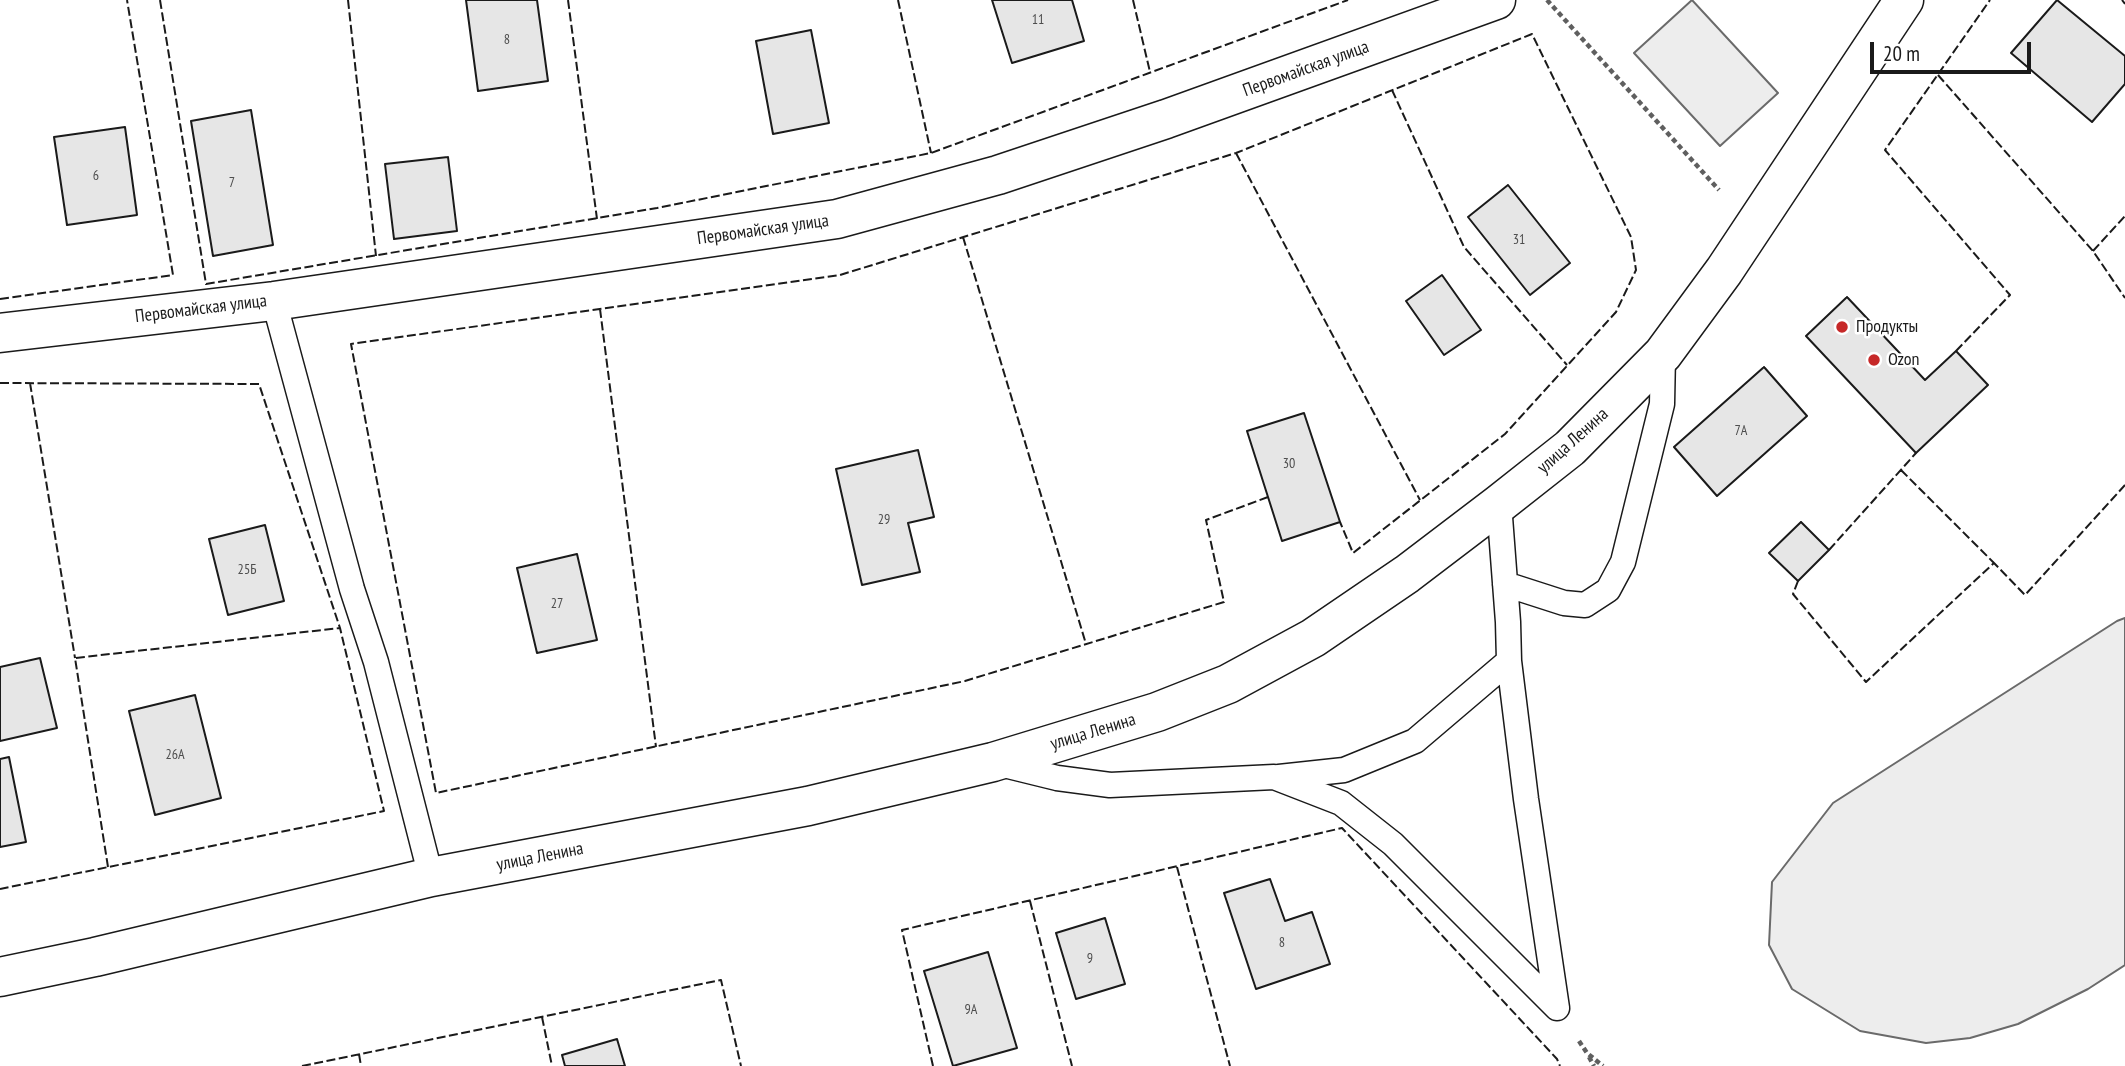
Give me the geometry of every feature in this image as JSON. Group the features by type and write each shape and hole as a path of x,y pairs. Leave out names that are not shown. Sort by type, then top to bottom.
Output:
{"street":[{"name":"Первомайская улица","path":"0,332 274,301 837,219 998,175 1166,119 1496,0"},
{"name":"улица Ленина","path":"0,977 431,877 808,806 993,762 1157,712 1228,684 1313,638 1407,574 1570,448 1663,354 1753,227 1904,0"}],"lane":[{"path":"274,301 352,589 376,662 431,877"},
{"path":"1505,584 1564,603 1585,605 1608,590 1623,562 1662,404 1663,354"},
{"path":"1273,777 1341,803 1393,844 1557,1008 1509,662 1499,504"},
{"path":"993,762 1057,778 1110,785 1273,777 1344,770 1415,741 1509,662"}],"path":[{"path":"1547,0 1753,227"},
{"path":"1587,1053 1594,1066"}],"shaded area":[{"path":"1692,0 1778,93 1720,146 1634,53"},
{"path":"2125,618 2125,965 2088,989 2018,1024 1970,1038 1926,1043 1860,1031 1792,989 1769,945 1772,882 1833,803"}],"building":[{"path":"466,0 537,0 548,81 478,91"},
{"path":"992,0 1072,0 1084,41 1012,63"},
{"path":"2057,0 2125,56 2125,84 2092,122 2011,53"},
{"path":"811,30 829,123 773,134 756,41"},
{"path":"251,110 273,245 213,256 191,121"},
{"path":"125,127 137,215 67,225 54,137"},
{"path":"448,157 457,231 394,239 385,164"},
{"path":"1508,185 1570,263 1530,295 1468,217"},
{"path":"1442,275 1481,330 1444,355 1406,301"},
{"path":"1847,297 1925,380 1956,351 1988,385 1916,453 1806,336"},
{"path":"1764,367 1807,416 1717,496 1674,447"},
{"path":"1304,413 1340,522 1282,541 1247,431"},
{"path":"918,450 934,517 908,523 920,572 862,585 836,469"},
{"path":"1801,522 1829,550 1798,581 1769,553"},
{"path":"265,525 284,601 228,615 209,539"},
{"path":"577,554 597,640 537,653 517,568"},
{"path":"40,658 57,728 0,741 0,667"},
{"path":"195,695 221,798 155,815 129,711"},
{"path":"9,757 26,842 0,847 0,759"},
{"path":"1270,879 1285,921 1312,912 1330,964 1256,989 1224,893"},
{"path":"1105,918 1125,984 1076,999 1056,933"},
{"path":"988,952 1017,1048 953,1066 924,971"},
{"path":"617,1039 625,1066 565,1066 562,1055"}],"fence":[{"path":"0,299 173,275 127,0"},
{"path":"160,0 206,284 657,208 931,153 1348,0"},
{"path":"348,0 376,256"},
{"path":"568,0 597,219"},
{"path":"898,0 931,153"},
{"path":"1133,0 1150,72"},
{"path":"1956,351 2010,295 1885,150 1990,0"},
{"path":"2122,0 2125,4"},
{"path":"1268,497 1206,520 1224,602 965,681 436,793 351,344 840,275 1236,153 1532,34 1631,237 1636,270 1616,312 1505,434 1353,553 1340,522"},
{"path":"1938,75 2093,251 2125,298"},
{"path":"1392,90 1464,247 1567,365"},
{"path":"1236,153 1420,500"},
{"path":"2093,251 2125,216"},
{"path":"963,237 1086,644"},
{"path":"600,309 656,747"},
{"path":"0,383 259,384 340,628 384,811 0,889"},
{"path":"30,383 75,658"},
{"path":"1829,550 1916,453"},
{"path":"1901,470 1994,563"},
{"path":"1798,581 1793,594 1866,682 1994,563 2025,595 2125,485"},
{"path":"108,867 75,658 340,628"},
{"path":"933,1066 902,930 1342,828 1557,1059 1560,1066"},
{"path":"1177,867 1230,1066"},
{"path":"1030,901 1072,1066"},
{"path":"302,1066 721,980 741,1066"},
{"path":"542,1017 552,1066"},
{"path":"359,1054 361,1066"}],"place":[{"name":"Продукты","path":"1842,327"},
{"name":"Ozon","path":"1874,360"}]}
